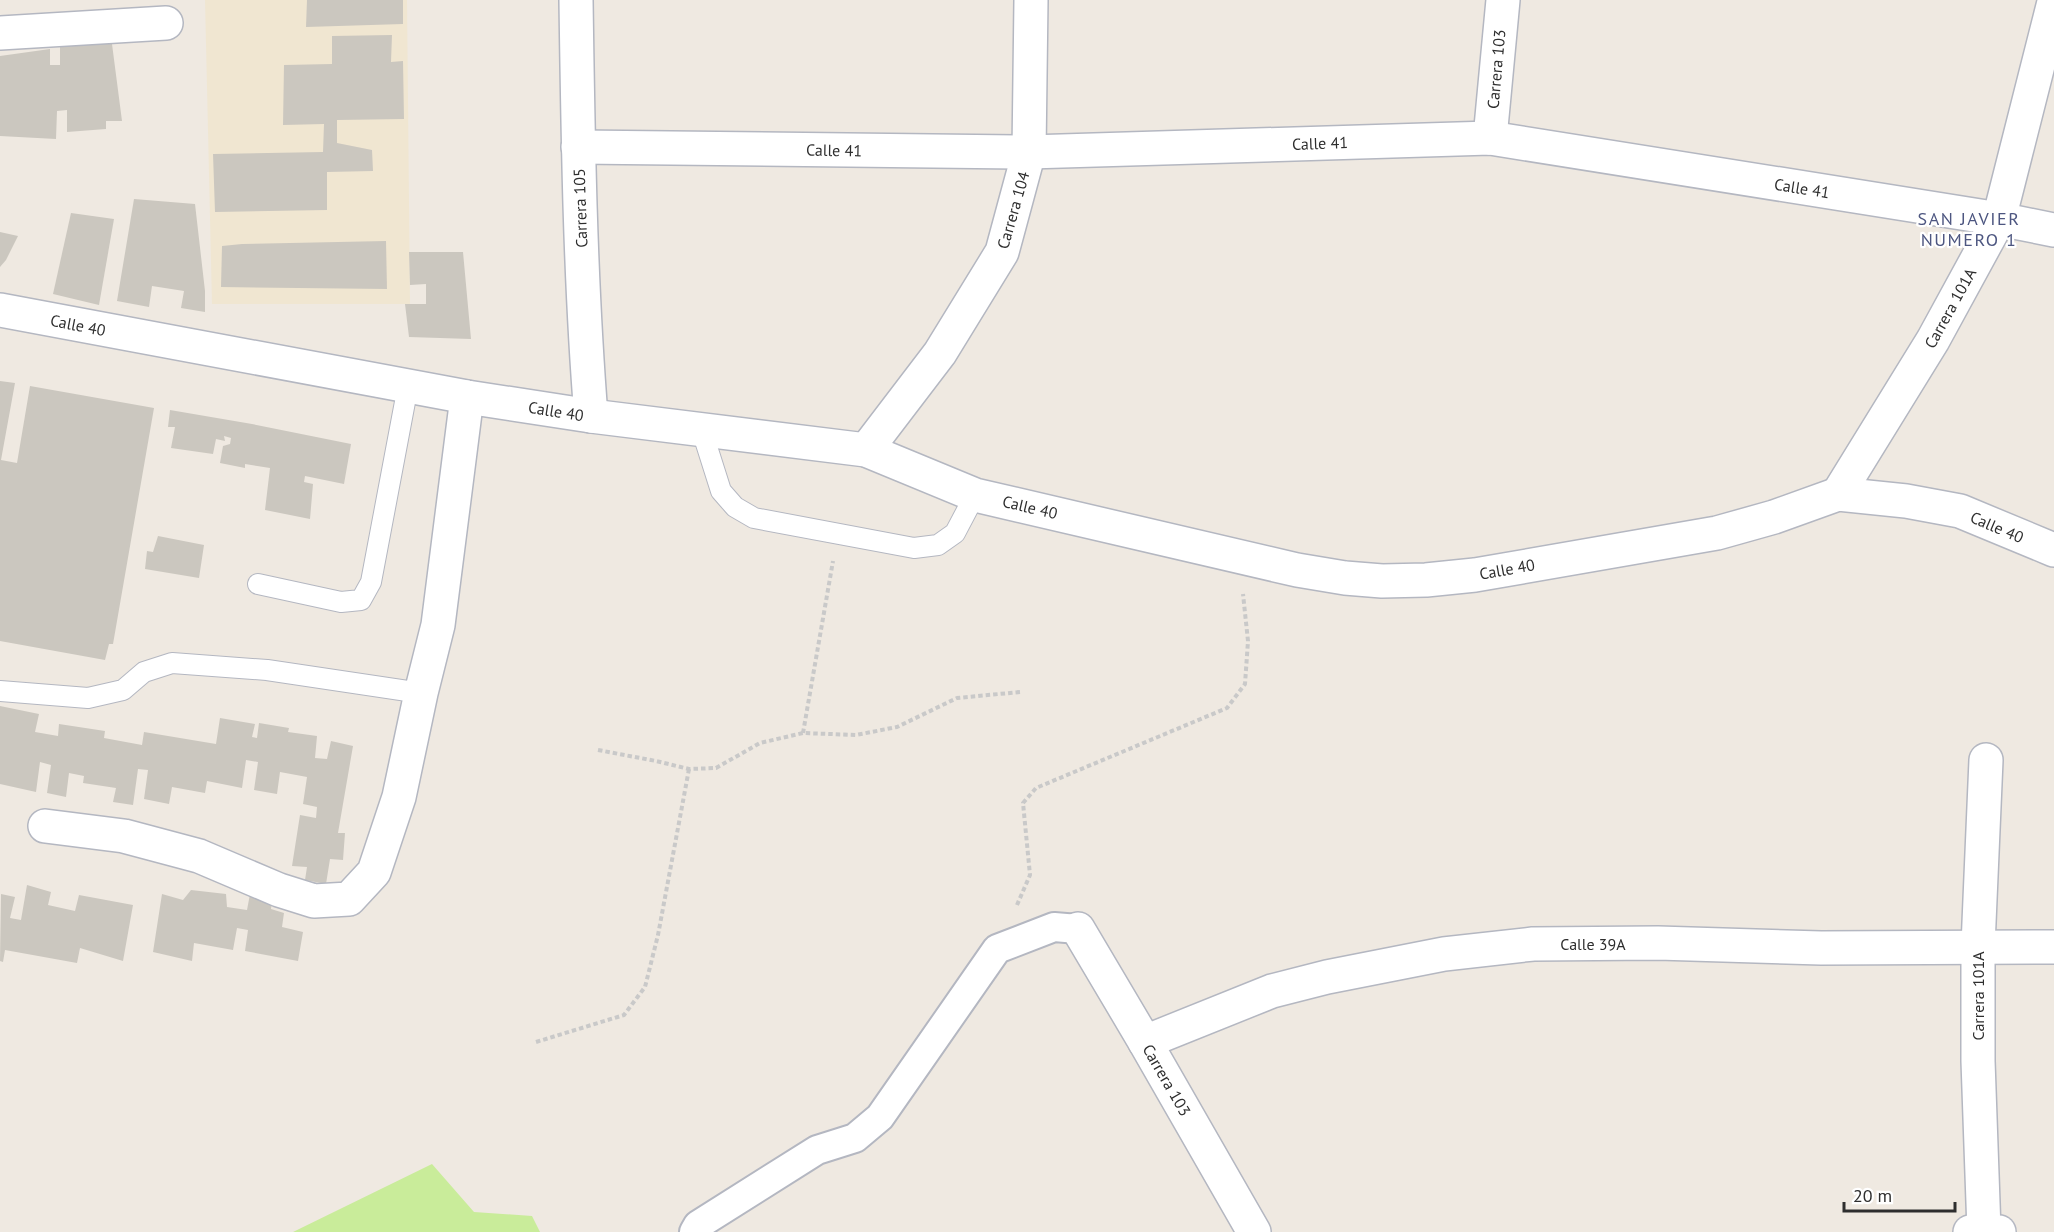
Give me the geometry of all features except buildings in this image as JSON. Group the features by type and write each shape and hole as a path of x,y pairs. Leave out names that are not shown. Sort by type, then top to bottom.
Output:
{"street":[{"name":"Carrera 105","path":"576,0 578,147 586,354 591,416"},
{"name":"Carrera 104","path":"866,450 940,353 1002,252 1029,152 1031,0"},
{"name":"Carrera 103","path":"1490,138 1503,0"},
{"name":"Carrera 101A","path":"1838,494 1933,340 1999,219 2054,2"},
{"path":"0,33 166,23"},
{"name":"Calle 41","path":"578,147 1029,152 1490,138 1999,219 2054,230"},
{"name":"Calle 40","path":"0,310 467,397 702,431 866,450 975,495 1239,557 1345,578 1382,581 1426,580 1475,575 1717,533 1774,517 1838,494 1906,501 1960,511 2054,550"},
{"path":"45,826 124,836 199,856 279,890 314,901 349,899 374,872 399,797 438,626 467,397"},
{"name":"Carrera 101A","path":"1984,1232 1978,1061 1978,946 1986,760"},
{"path":"694,1232 698,1225 817,1150 855,1138 880,1118 997,949 1054,927 1078,929"},
{"name":"Carrera 103","path":"1078,929 1254,1232"},
{"name":"Calle 39A","path":"1145,1042 1272,991 1327,977 1434,956 1522,945 1658,944 1821,948 2054,947"}],"lane":[{"path":"258,584 341,602 361,600 371,582 408,386"},
{"path":"702,431 722,491 735,507 754,518 914,548 938,545 955,532 975,495"},
{"path":"0,691 88,698 123,690 144,672 172,663 267,670 421,693"}],"path":[{"path":"804,733 838,534"},
{"path":"997,949 1030,875 1023,803 1036,788 1227,708 1245,684 1248,641 1239,557"},
{"path":"598,750 688,769 716,768 760,743 804,733 856,735 897,727 957,698 1020,692"},
{"path":"536,1042 624,1015 645,987 658,935 688,769"}],"shaded area":[{"path":"205,0 407,0 410,304 212,304"}],"green space":[{"path":"432,1164 474,1212 532,1216 540,1232 293,1232"}],"district":[{"name":"SAN JAVIER NUMERO 1","path":"1969,229"}]}
